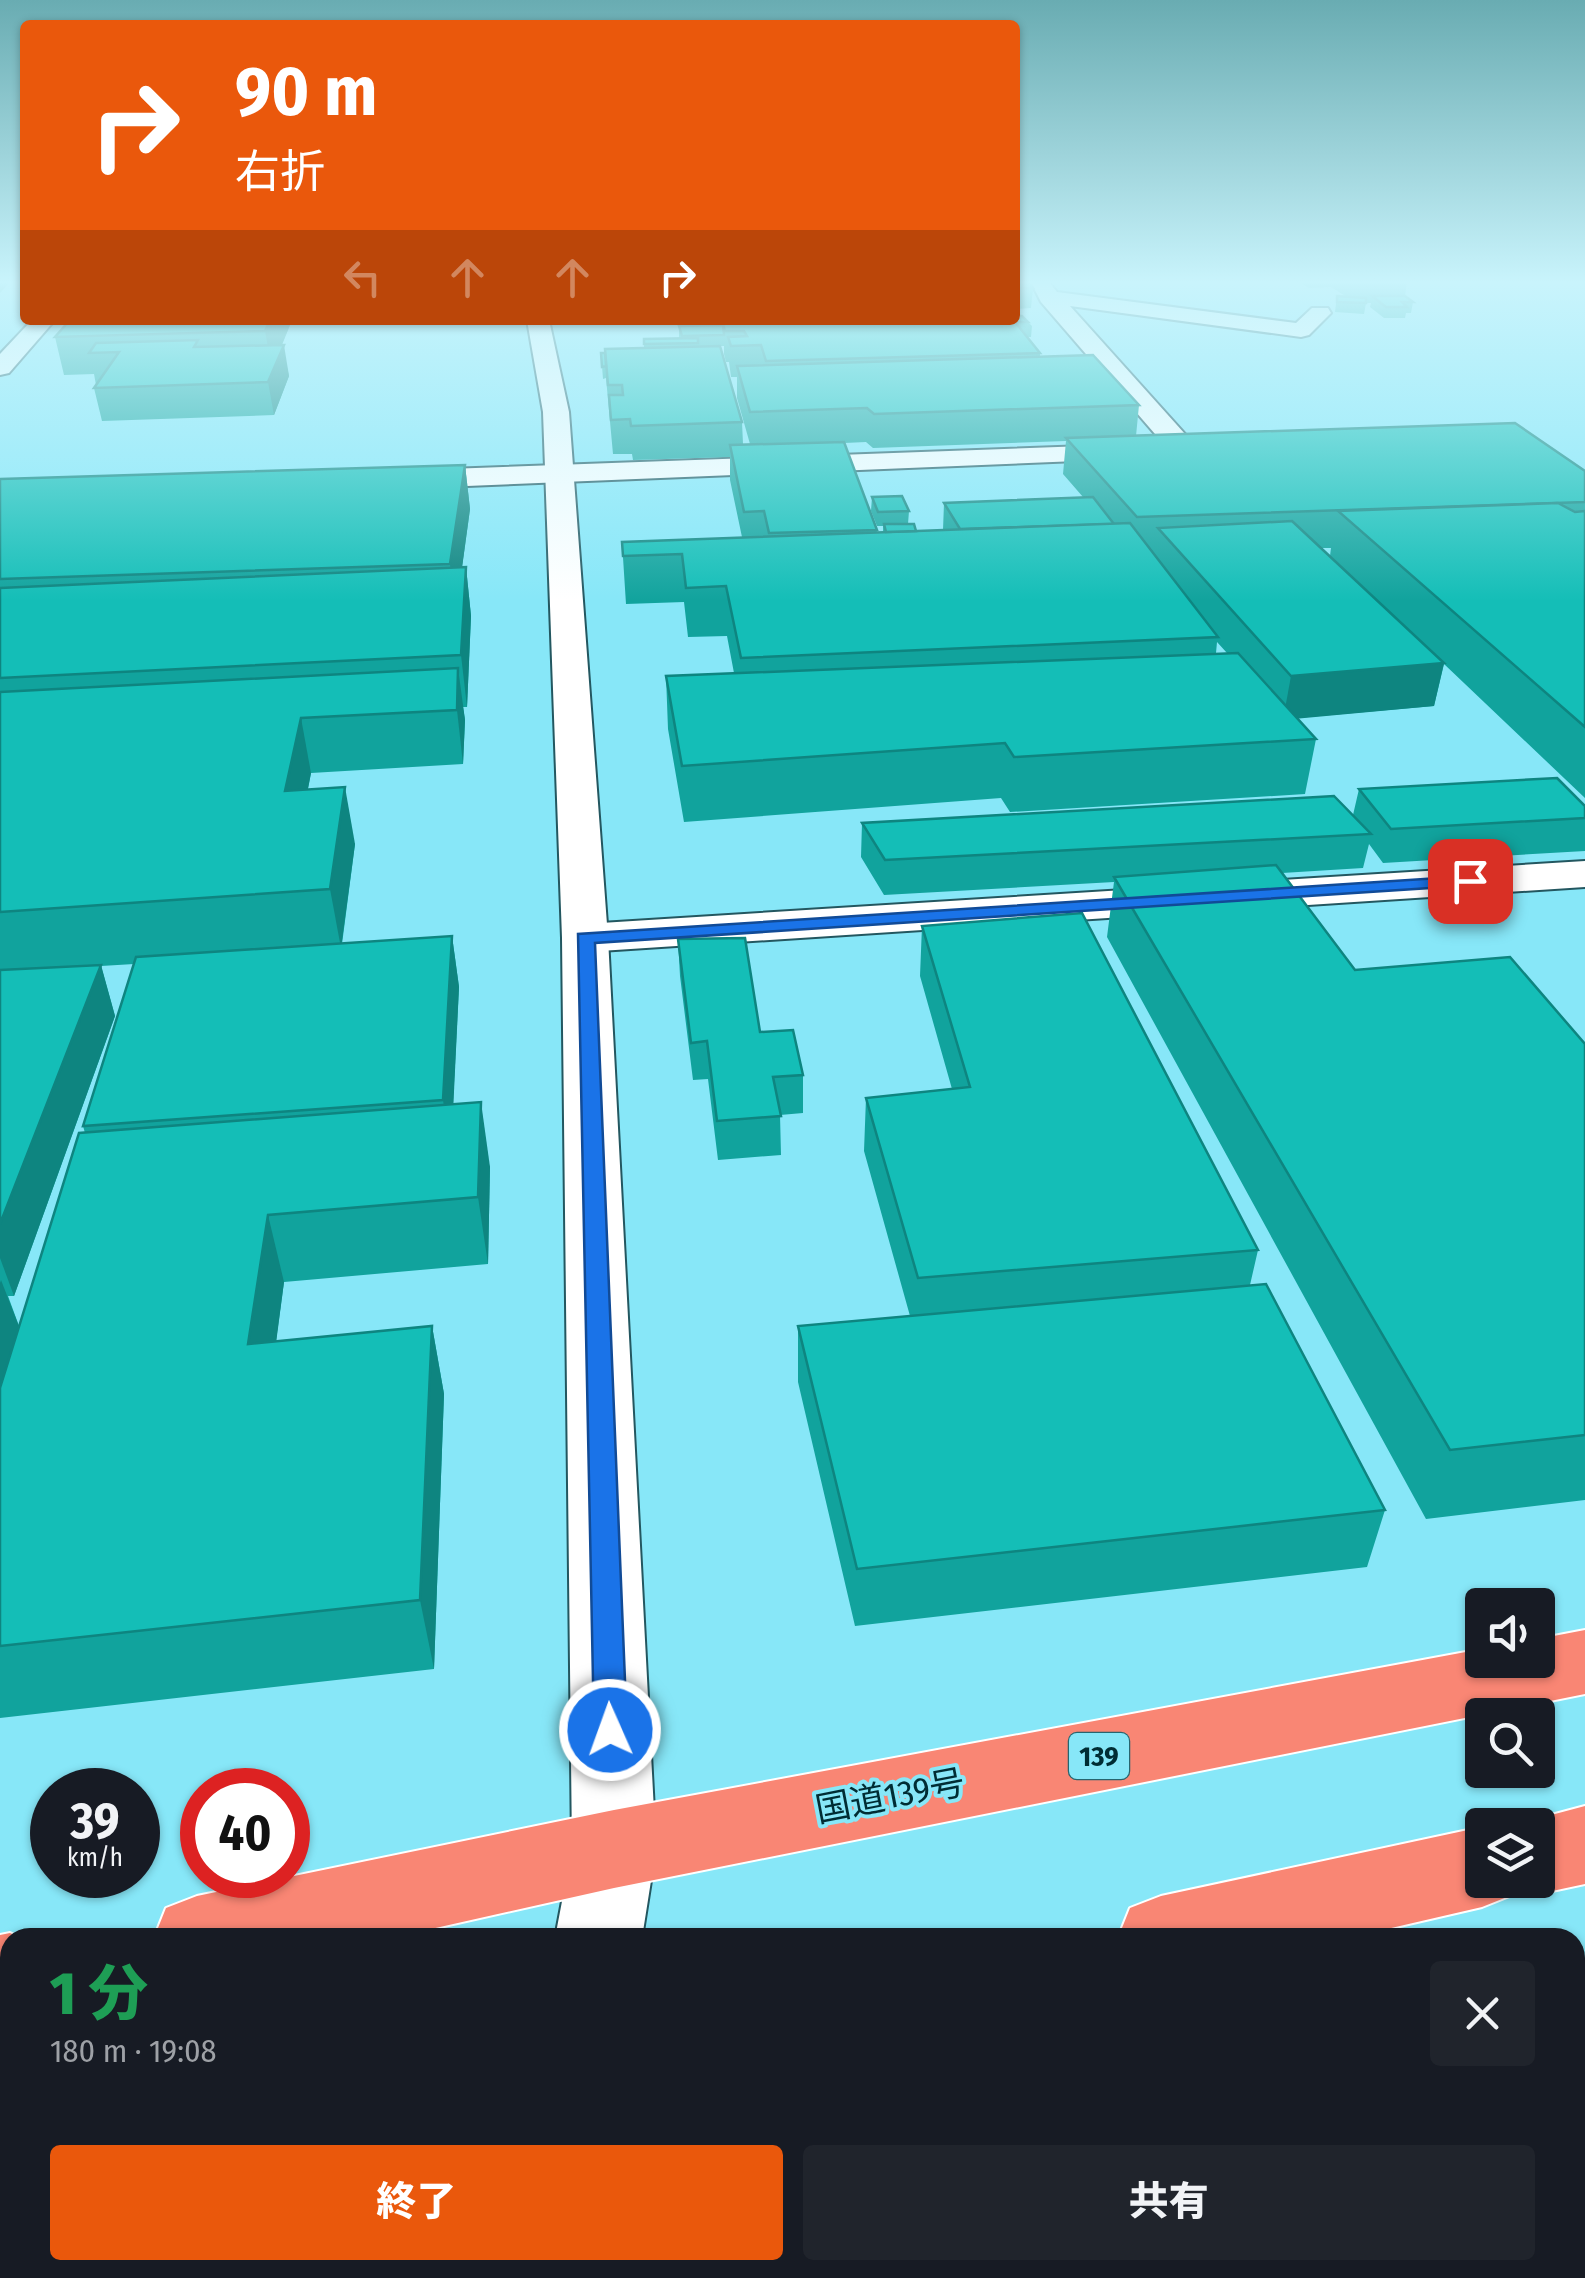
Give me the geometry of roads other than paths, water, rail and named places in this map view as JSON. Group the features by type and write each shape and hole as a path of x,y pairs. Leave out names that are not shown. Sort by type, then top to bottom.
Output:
{"highway":[{"name":"国道139号","path":"243,1928 614,1848 1585,1662"},
{"path":"1555,1851 1585,1844"},
{"path":"1206,1928 1465,1871"}],"street":[{"path":"551,388 556,412 585,938 614,1848 600,1928"},
{"path":"367,482 1193,450 1135,388"},
{"path":"585,938 1585,874"}]}
